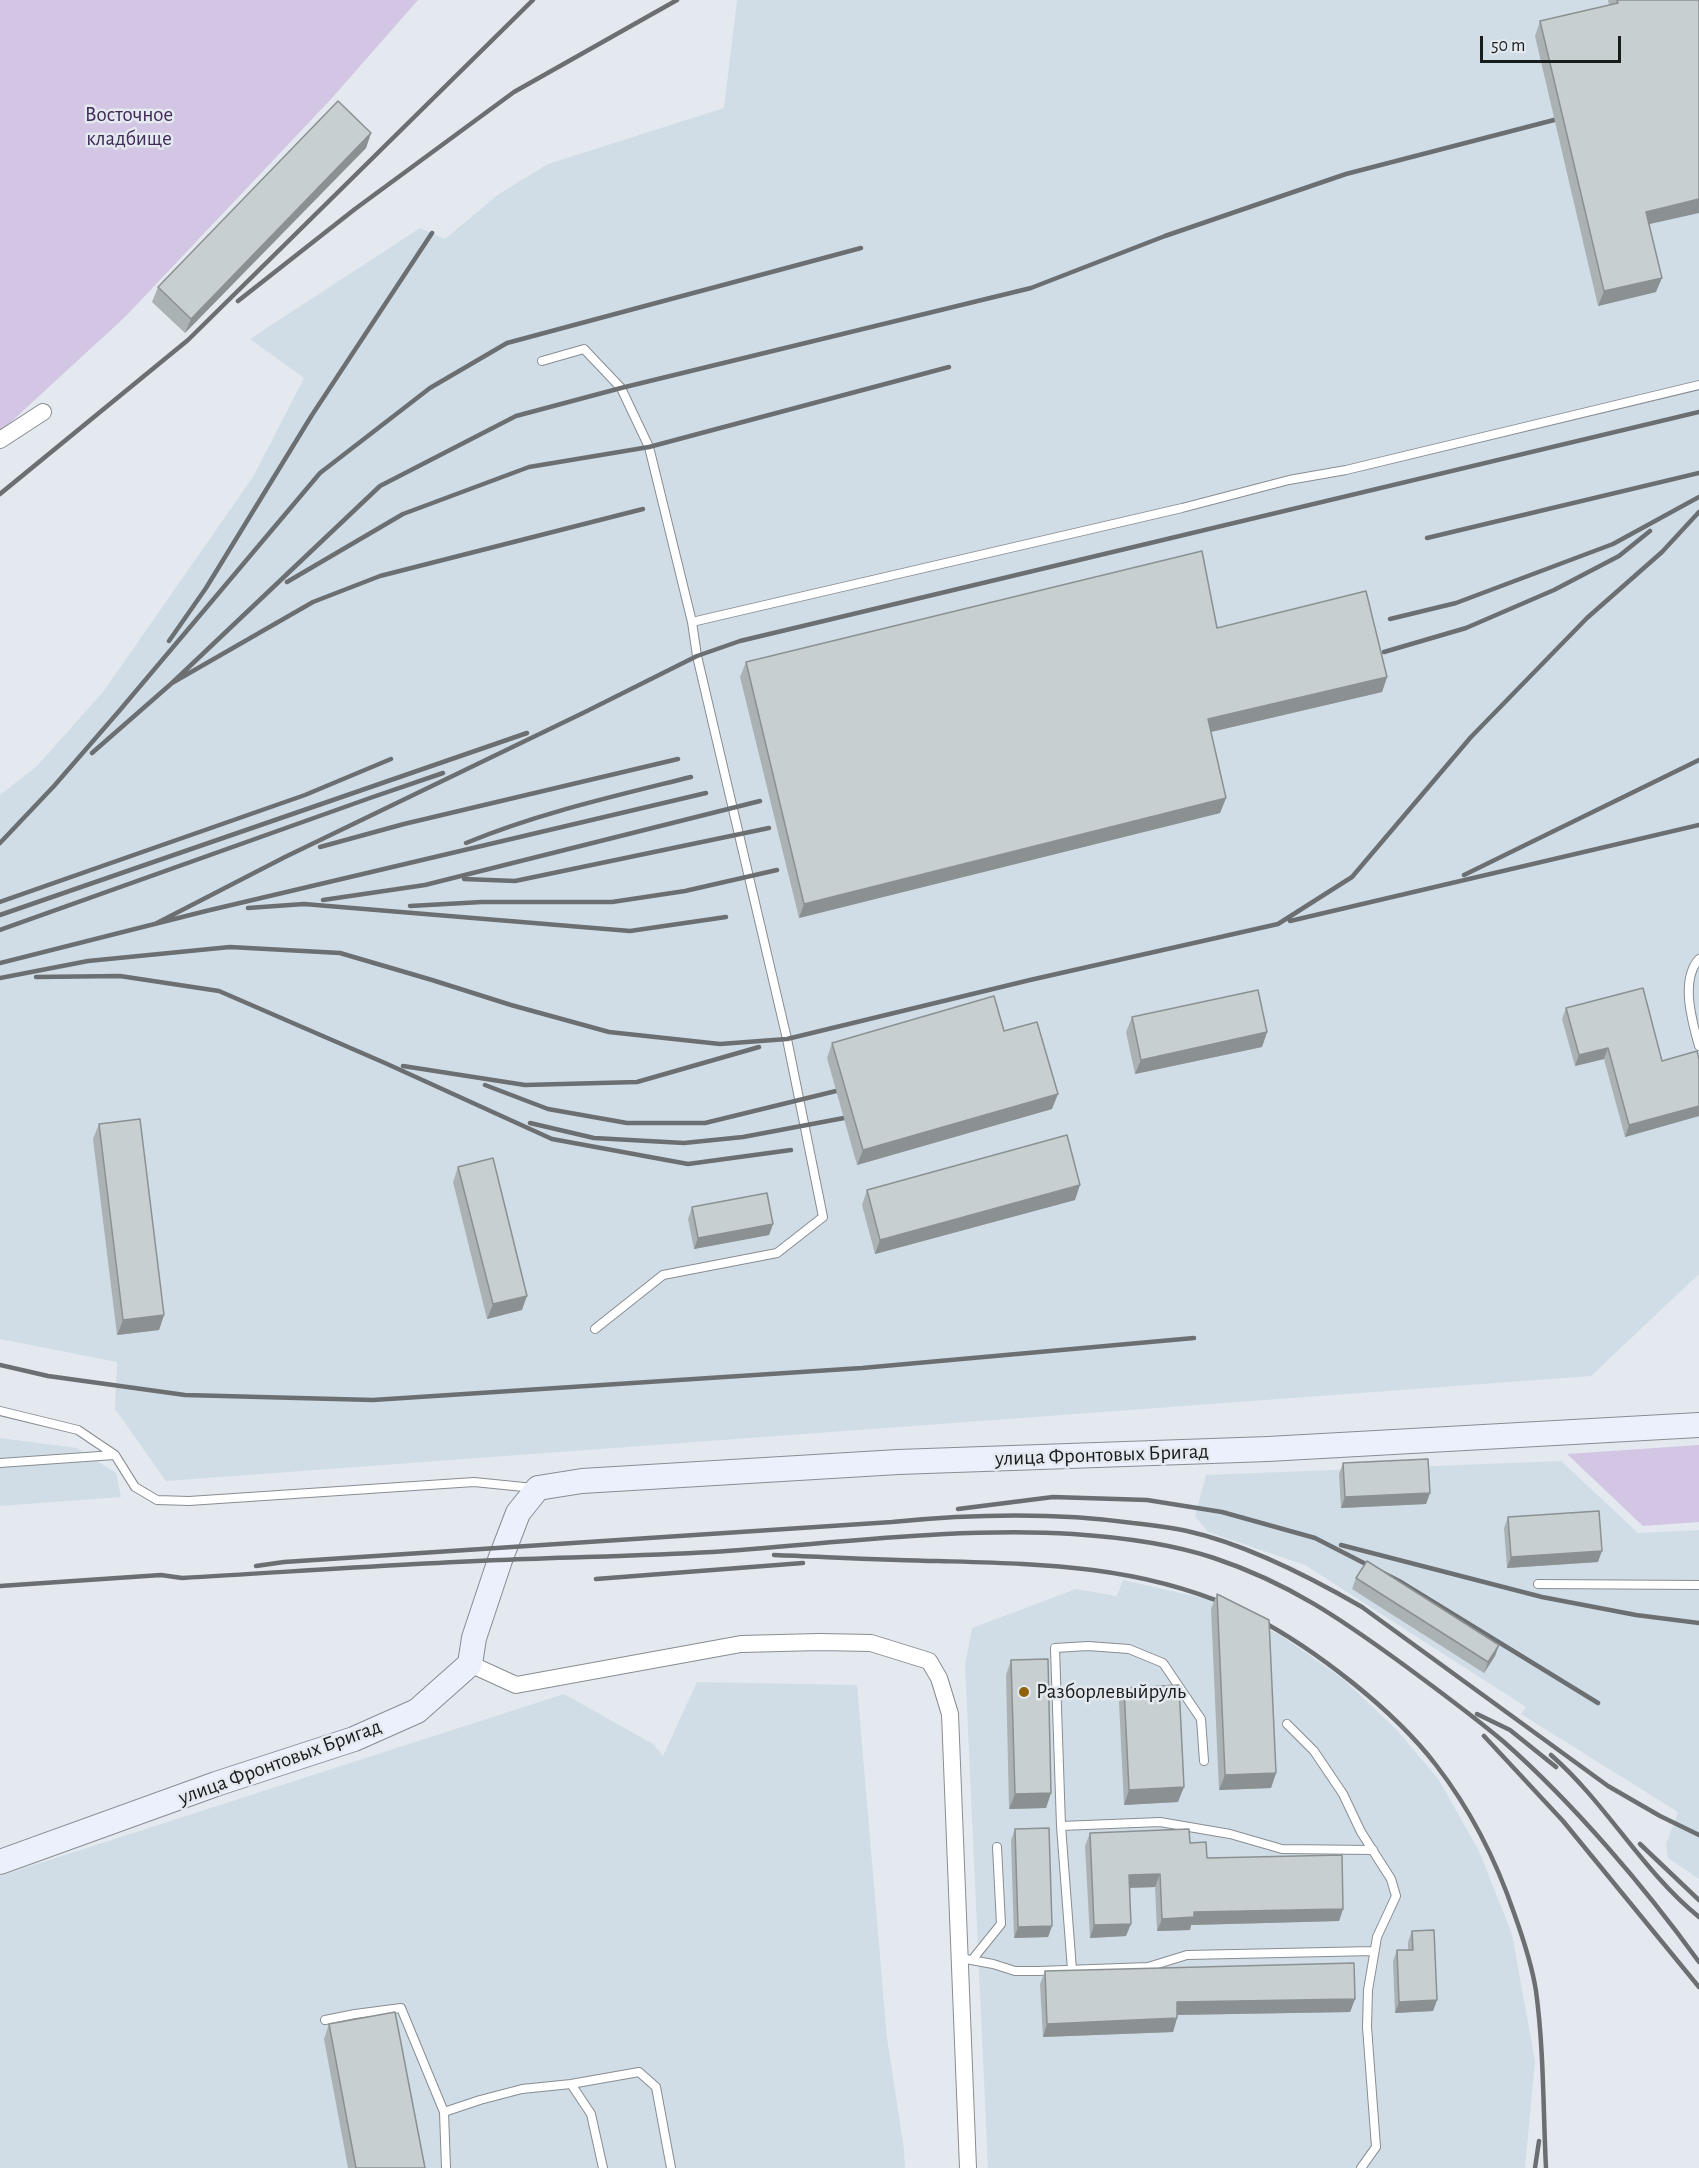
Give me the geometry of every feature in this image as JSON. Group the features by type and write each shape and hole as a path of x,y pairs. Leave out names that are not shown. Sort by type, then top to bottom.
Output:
{"main road":[{"name":"улица Фронтовых Бригад","path":"538,1488 582,1481 886,1463 1268,1449 1699,1425"},
{"path":"470,1664 474,1638 489,1587 518,1513 538,1488"},
{"name":"улица Фронтовых Бригад","path":"0,1862 205,1788 354,1739 417,1711 470,1664"}],"street":[{"path":"0,440 43,412"},
{"path":"470,1664 516,1684 741,1644 871,1643 929,1661 939,1678 950,1714 966,1959 968,2168"}],"lane":[{"path":"542,362 584,349 621,388 649,447 692,622 697,656 787,1039 823,1217 777,1253 663,1275 594,1329"},
{"path":"692,622 1182,508 1289,480 1346,470 1699,385"},
{"path":"1699,959 1691,968 1689,1011 1699,1046"},
{"path":"0,1411 78,1430 115,1455 135,1487 157,1500 189,1501 474,1482 538,1488"},
{"path":"0,1462 115,1455"},
{"path":"1538,1584 1699,1585"},
{"path":"1072,1970 1061,1826 1055,1648 1088,1646 1129,1649 1163,1663 1201,1719 1204,1761"},
{"path":"1287,1724 1314,1751 1342,1794 1361,1832 1391,1879 1396,1896 1377,1937 1368,1990 1367,2027 1376,2147 1361,2168"},
{"path":"1061,1826 1160,1822 1230,1834 1282,1849 1373,1850"},
{"path":"966,1959 1001,1924 997,1848"},
{"path":"966,1959 1015,1971 1072,1970 1148,1967 1187,1955 1374,1951"},
{"path":"325,2020 401,2008 444,2112 446,2168"},
{"path":"444,2112 522,2089 571,2084 639,2072 656,2087 671,2168"},
{"path":"571,2084 591,2114 603,2168"}],"shaded area":[{"path":"737,0 1699,0 1699,1274 1591,1376 166,1481 115,1409 117,1362 0,1339 0,795 37,766 103,692 253,477 304,378 250,339 420,228 445,239 499,194 548,164 724,108"},
{"path":"0,1438 77,1448 116,1473 121,1497 0,1506"},
{"path":"1561,1461 1638,1533 1699,1530 1699,1879 1668,1858 1666,1844 1678,1812 1521,1714 1526,1707 1305,1565 1208,1532 1195,1516 1206,1475"},
{"path":"1123,1580 1207,1599 1282,1636 1343,1679 1396,1729 1439,1780 1479,1851 1512,1934 1535,2061 1525,2168 988,2168 965,1665 972,1628 1076,1589 1117,1596"},
{"path":"697,1682 857,1685 887,2038 905,2168 0,2168 0,1876 564,1694 653,1744 663,1756"}],"green space":[{"name":"Восточное кладбище","path":"0,0 418,0 332,98 125,317 0,432"},
{"path":"1699,1445 1699,1522 1643,1526 1567,1454"}],"building":[{"path":"1617,0 1699,0 1699,199 1646,212 1662,278 1604,291 1540,21 1618,3"},
{"path":"338,101 371,133 191,319 158,287"},
{"path":"1202,551 1217,628 1366,591 1387,677 1208,719 1226,798 804,904 746,662"},
{"path":"1643,988 1662,1061 1697,1051 1699,1106 1629,1125 1608,1048 1579,1055 1566,1008"},
{"path":"1258,990 1267,1032 1141,1060 1132,1017"},
{"path":"994,996 1004,1031 1037,1022 1058,1094 863,1150 832,1043"},
{"path":"140,1119 164,1315 123,1320 99,1124"},
{"path":"1067,1135 1080,1185 880,1240 867,1190"},
{"path":"493,1158 527,1296 493,1304 458,1167"},
{"path":"767,1193 773,1224 698,1238 692,1207"},
{"path":"1428,1459 1430,1493 1345,1497 1343,1463"},
{"path":"1599,1511 1602,1551 1511,1557 1508,1517"},
{"path":"1367,1561 1499,1645 1488,1662 1356,1578"},
{"path":"1217,1594 1269,1620 1276,1773 1225,1775"},
{"path":"1048,1659 1051,1793 1015,1794 1011,1660"},
{"path":"1179,1685 1184,1787 1129,1790 1124,1688"},
{"path":"1049,1828 1052,1926 1018,1927 1015,1829"},
{"path":"1189,1829 1190,1843 1206,1842 1207,1858 1342,1855 1343,1909 1194,1912 1194,1917 1162,1919 1160,1874 1129,1875 1131,1924 1094,1925 1090,1833"},
{"path":"1434,1930 1437,2000 1399,2002 1397,1950 1413,1950 1412,1931"},
{"path":"1354,1963 1355,1999 1177,2002 1177,2018 1047,2024 1045,1971"},
{"path":"395,2012 425,2168 356,2168 329,2024"}],"railway":[{"path":"0,494 188,340 533,0"},
{"path":"238,301 355,209 514,92 677,0"},
{"path":"172,683 380,486 516,416 621,388 1031,288 1165,236 1346,174 1554,120"},
{"path":"169,641 206,588 312,415 432,233"},
{"path":"0,843 54,786 120,710 320,473 430,388 507,343 861,248"},
{"path":"287,582 403,514 529,467 649,447 949,367"},
{"path":"155,924 285,857 697,656 740,641 1699,412"},
{"path":"1427,538 1699,473"},
{"path":"1390,619 1456,603 1613,544 1699,497"},
{"path":"92,753 172,683 313,602 380,576 643,509"},
{"path":"0,978 88,961 230,947 340,953 609,1032 720,1044 787,1039 1030,980 1278,924 1352,877 1471,737 1587,618 1662,552 1699,512"},
{"path":"1384,652 1466,628 1554,590 1619,556 1650,531"},
{"path":"0,915 527,733"},
{"path":"0,902 305,795 391,759"},
{"path":"320,847 404,824 678,759"},
{"path":"1464,875 1699,760"},
{"path":"0,930 443,773"},
{"path":"466,843 549,814 691,777"},
{"path":"0,963 206,911 706,793"},
{"path":"323,900 425,885 760,801"},
{"path":"1290,921 1699,825"},
{"path":"464,879 515,881 769,828"},
{"path":"410,906 482,902 612,902 685,891 777,870"},
{"path":"248,908 304,904 630,931 726,917"},
{"path":"36,977 120,976 219,991 552,1139 688,1164 791,1150"},
{"path":"403,1066 525,1085 637,1082 759,1047"},
{"path":"485,1085 548,1109 627,1123 705,1123 836,1091"},
{"path":"530,1123 594,1138 684,1143 743,1137 844,1118"},
{"path":"0,1365 48,1376 185,1395 373,1400 862,1368 1194,1338"},
{"path":"958,1509 1053,1497 1147,1500 1222,1512 1315,1538 1399,1581 1598,1703"},
{"path":"256,1566 284,1562 952,1517 1073,1517 1180,1530 1232,1544 1255,1553 1321,1584 1362,1607 1608,1786 1699,1835"},
{"path":"0,1586 161,1575 182,1578 461,1562 659,1555 892,1537 983,1533 1028,1532 1090,1535 1181,1549 1241,1568 1314,1604 1381,1648 1480,1722 1530,1766 1582,1819 1632,1875 1699,1962"},
{"path":"1341,1545 1542,1597 1636,1615 1699,1623"},
{"path":"774,1555 1086,1569 1158,1582 1194,1592 1230,1606"},
{"path":"596,1579 803,1563"},
{"path":"1254,1617 1327,1663 1376,1702 1398,1723 1436,1765 1460,1799 1481,1836 1507,1893 1530,1961 1534,1981 1541,2035 1546,2168"},
{"path":"1477,1714 1510,1730 1556,1767"},
{"path":"1484,1736 1563,1821 1699,1987"},
{"path":"1551,1755 1590,1795 1660,1879 1699,1917"},
{"path":"1640,1844 1699,1900"},
{"path":"1535,2168 1539,2141"}],"place":[{"name":"Разборлевыйруль","path":"1024,1692"}]}
